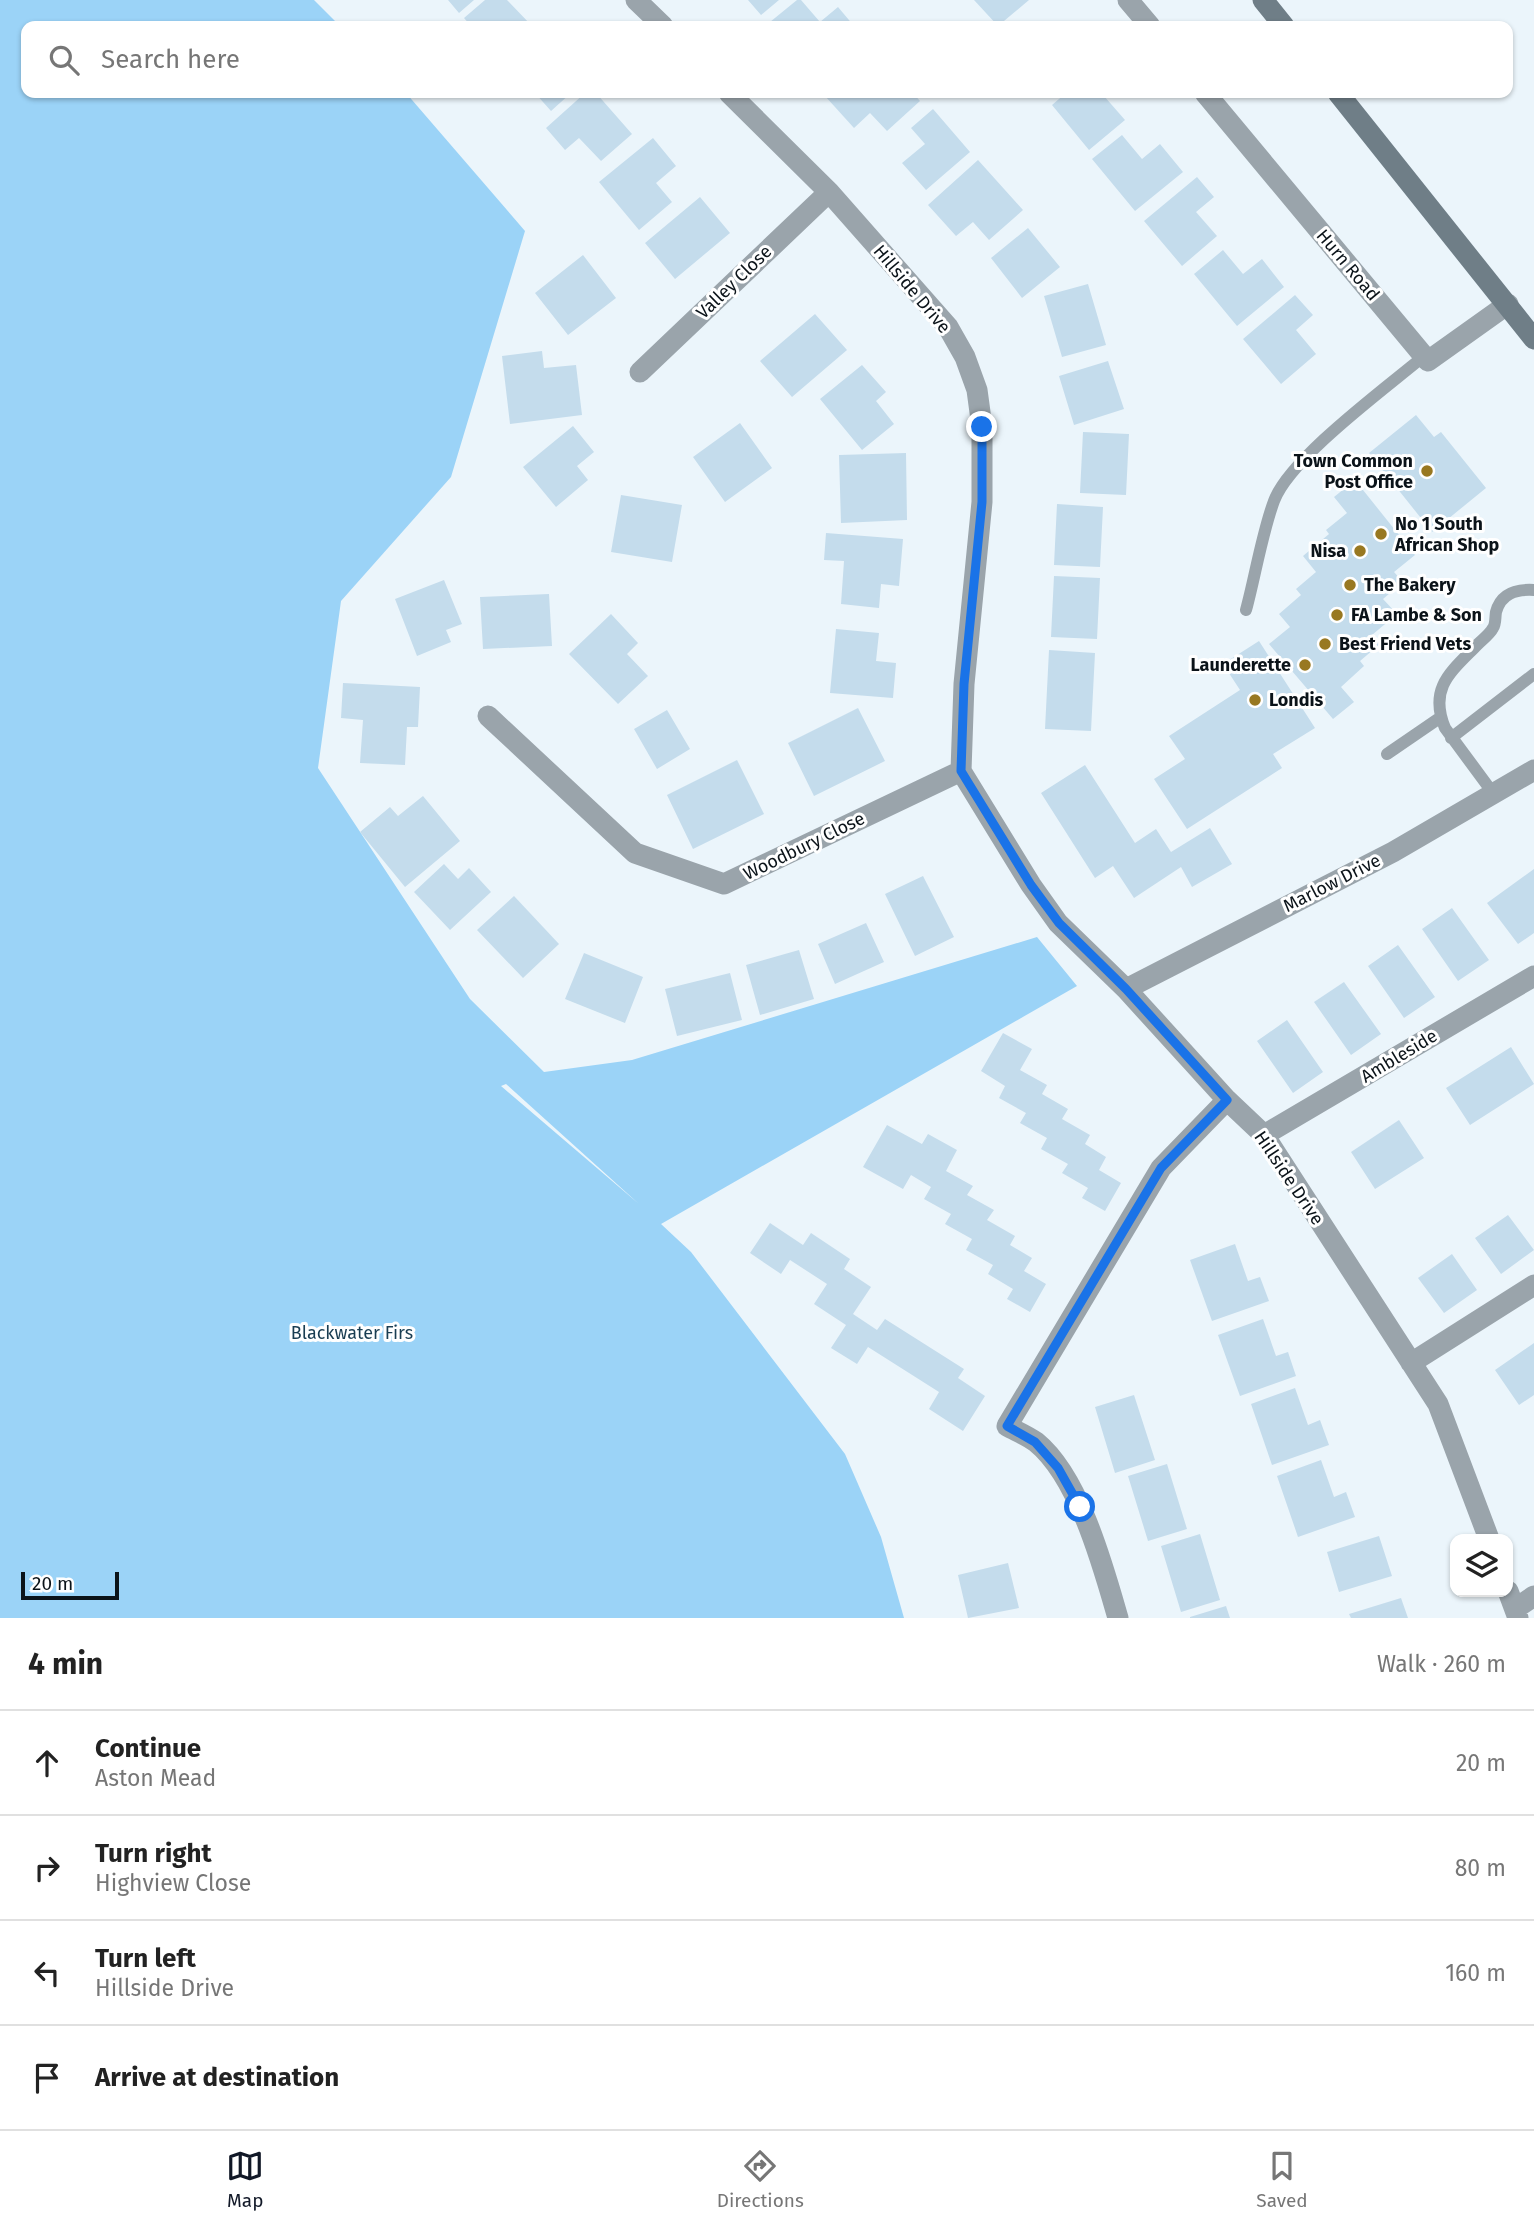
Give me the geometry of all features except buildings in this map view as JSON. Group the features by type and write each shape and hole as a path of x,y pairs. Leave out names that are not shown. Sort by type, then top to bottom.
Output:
{"main road":[{"path":"1263,0 1280,21"},
{"path":"1342,98 1534,339"}],"street":[{"path":"636,0 658,21"},
{"path":"1128,0 1146,21"},
{"name":"Hillside Drive","path":"734,98 828,192 948,327 965,357 977,390 982,427 982,502 964,684 961,771 1031,885 1059,923 1126,989 1227,1100 1264,1135 1438,1404 1487,1534"},
{"name":"Hurn Road","path":"1209,98 1424,356"},
{"name":"Valley Close","path":"639,372 828,192"},
{"path":"1424,356 1428,361 1508,304"},
{"name":"Woodbury Close","path":"488,716 635,853 724,884 961,771"},
{"name":"Marlow Drive","path":"1126,989 1393,852 1534,770"},
{"name":"Ambleside","path":"1264,1135 1534,976"},
{"path":"1118,1618 1102,1563 1080,1507 1058,1468 1035,1442 1007,1426 1161,1168 1227,1100"},
{"path":"1411,1363 1534,1285"},
{"path":"1513,1606 1534,1596"}],"lane":[{"path":"1246,610 1274,499 1291,474 1321,442 1424,356"},
{"path":"1493,793 1451,738 1441,717 1440,701 1444,679 1494,628 1497,610 1503,598 1518,589 1534,590"},
{"path":"1451,738 1534,674"},
{"path":"1387,754 1441,717"}],"green space":[{"name":"Blackwater Firs","path":"0,0 314,0 335,21 21,21 21,98 410,98 525,231 451,477 341,601 318,768 470,999 544,1072 632,1060 1037,937 1077,986 661,1224 691,1252 845,1454 881,1537 904,1618 0,1618","holes":["506,1084 639,1204 501,1086"]}],"place":[{"name":"Town Common Post Office","path":"1427,471"},
{"name":"No 1 South African Shop","path":"1381,534"},
{"name":"Nisa","path":"1360,551"},
{"name":"The Bakery","path":"1350,585"},
{"name":"FA Lambe & Son","path":"1337,615"},
{"name":"Best Friend Vets","path":"1325,644"},
{"name":"Launderette","path":"1305,665"},
{"name":"Londis","path":"1255,700"}],"route":[{"path":"982,427 982,502 964,684 961,771 1031,885 1059,923 1126,989 1227,1100 1161,1168 1007,1426 1035,1442 1058,1468 1080,1507"}]}
